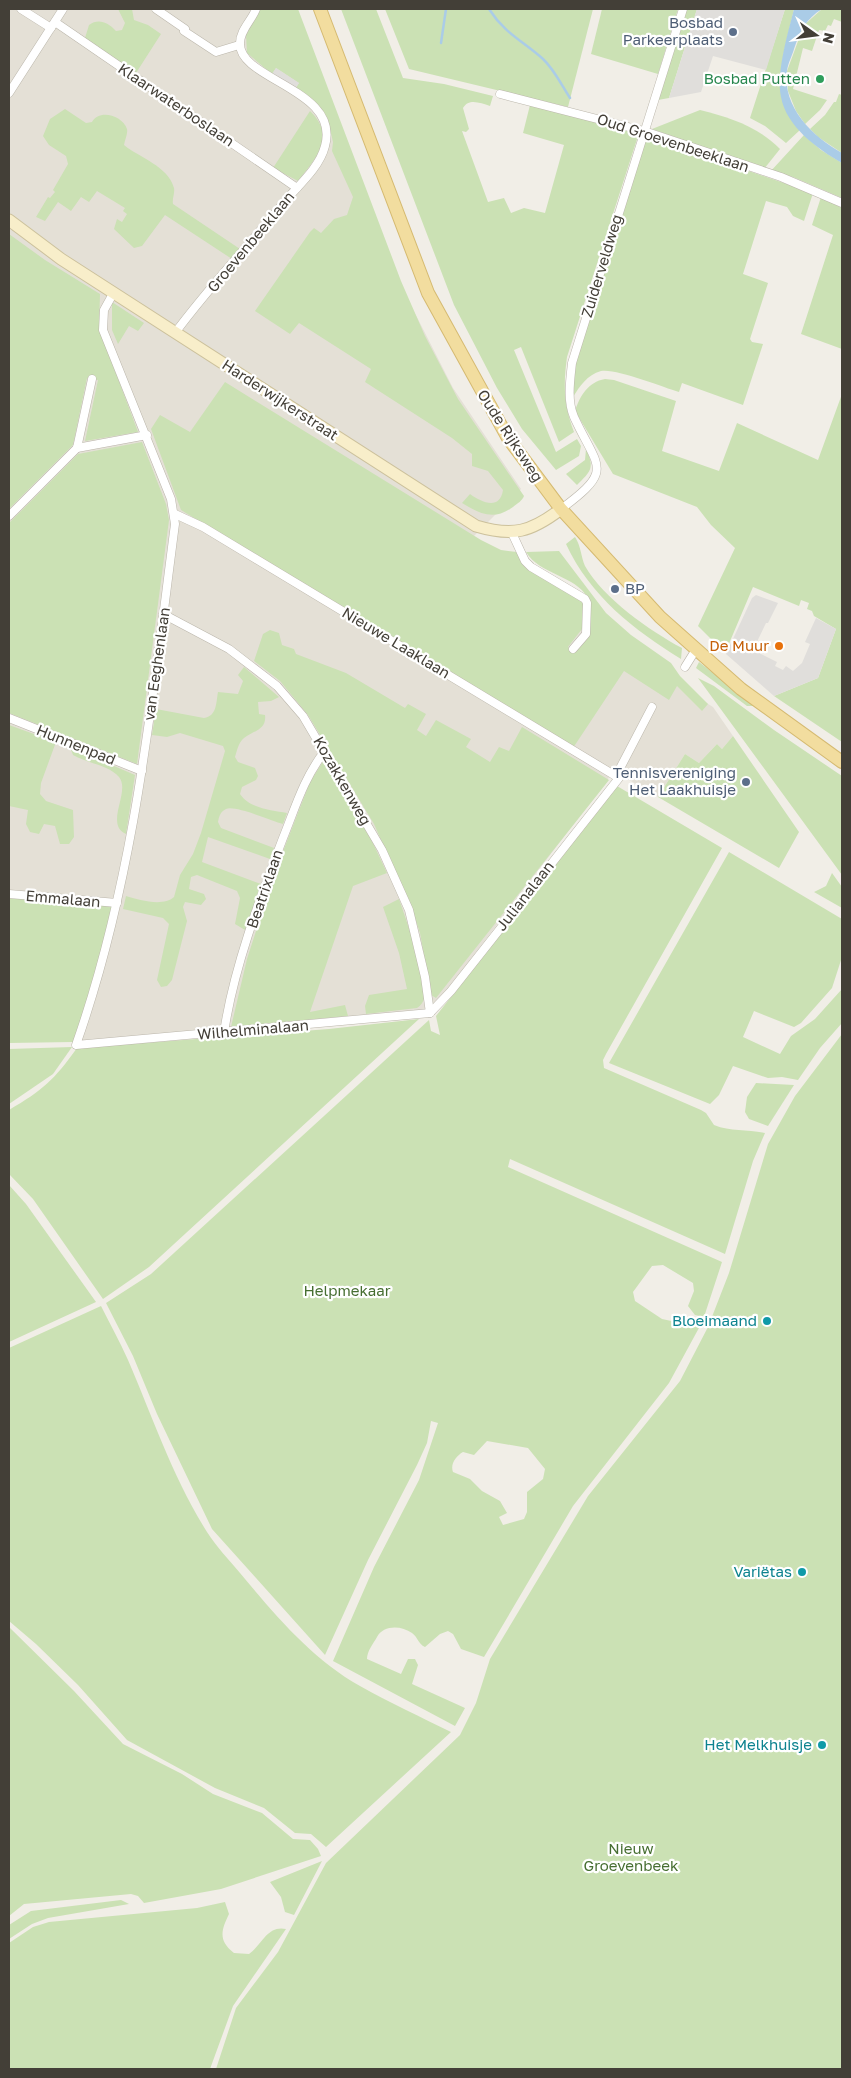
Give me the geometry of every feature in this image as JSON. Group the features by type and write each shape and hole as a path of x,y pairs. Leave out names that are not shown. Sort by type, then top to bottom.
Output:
{"main road":[{"name":"Oude Rijksweg","path":"320,9 428,292 508,438 561,509 660,617 741,689 842,762"},
{"name":"Harderwijkerstraat","path":"9,220 61,259 476,526 512,533 540,524 561,509"}],"street":[{"name":"Klaarwaterboslaan","path":"21,9 53,25 296,188"},
{"path":"9,92 64,9"},
{"path":"156,9 185,29 184,31 216,52 239,45 241,37 256,9"},
{"name":"Zuiderveldweg","path":"561,509 594,482 597,474 598,466 594,452 574,416 569,387 572,363 683,9"},
{"name":"Groevenbeeklaan","path":"175,333 320,159 325,148 327,129 318,110 254,65 244,55 239,45"},
{"name":"Oud Groevenbeeklaan","path":"500,94 644,131 781,177 842,203"},
{"name":"van Eeghenlaan","path":"76,1045 93,998 117,903 142,771 175,514 171,498 147,435 103,330 104,310 114,292"},
{"path":"9,516 77,448 92,379"},
{"path":"77,448 147,435"},
{"name":"Nieuwe Laaklaan","path":"175,514 203,527 617,777"},
{"path":"512,533 531,567 585,598 586,634 574,649"},
{"name":"Kozakkenweg","path":"163,614 229,649 277,686 304,716 382,850 408,910 426,977 430,1013"},
{"path":"686,667 696,651"},
{"path":"617,777 652,707"},
{"name":"Hunnenpad","path":"9,718 142,771"},
{"name":"Beatrixlaan","path":"224,1033 246,946 271,870 309,773 324,752"},
{"name":"Julianalaan","path":"430,1013 451,991 617,777"},
{"name":"Emmalaan","path":"9,894 117,903"},
{"name":"Wilhelminalaan","path":"76,1045 430,1013"}],"shaded area":[{"path":"9,9 279,9 363,211 453,388 521,489 473,537 620,649 713,707 733,736 722,749 717,744 699,763 685,754 658,797 614,771 432,1010 81,1041 96,998 121,900 9,891"},
{"name":"Bosbad Parkeerplaats","path":"697,9 785,9 766,70 713,56 701,92 669,98"},
{"path":"276,68 299,83 295,89 272,74"},
{"path":"756,595 778,603 753,650 777,662 775,666 783,670 786,666 793,671 802,663 810,644 805,642 816,618 836,629 818,678 774,696 726,654 752,598"}],"green space":[{"path":"118,9 132,9 134,20 148,25 161,34 136,73 85,38 89,25 99,21 110,25 116,31 122,30 125,23"},
{"path":"260,9 298,9 401,281 425,336 458,399 524,496 520,502 500,514 481,513 462,503 470,494 484,502 494,503 501,497 503,490 488,471 472,466 472,454 452,438 365,382 371,369 299,323 290,334 255,311 310,232 314,228 321,233 334,219 347,215 353,197 332,151 333,142 328,121 318,105 295,89 299,83 276,68 272,74 247,53 246,35"},
{"path":"341,9 376,9 403,78 444,84 493,96 490,106 475,102 465,105 463,108 469,129 466,132 462,131 488,202 504,198 511,213 524,208 545,213 564,145 523,133 530,105 639,133 567,357 565,395 574,432 559,442 521,347 514,350 556,452 577,439 581,446 579,456 556,470 522,429 497,388 454,305"},
{"path":"385,9 593,9 568,107 409,69"},
{"path":"602,9 678,9 658,74 591,54"},
{"path":"686,9 697,9 669,98 658,100"},
{"path":"785,9 794,9 783,56 781,87 784,102 790,116 800,130 786,143 765,126 750,118"},
{"path":"822,9 842,9 842,22 834,19 831,26 828,25 825,31 819,30 812,51 803,48 793,89 827,100 820,110 805,124 796,111 788,91 787,71 804,25"},
{"path":"839,94 842,95 842,153 818,137 810,129 836,102"},
{"path":"65,109 86,123 105,115 116,117 120,120 127,129 124,145 160,168 171,180 174,188 173,204 240,249 232,259 165,215 142,246 134,248 114,229 117,219 122,222 127,214 123,211 125,208 97,191 89,202 81,197 71,211 58,202 45,221 36,217 48,197 50,198 55,192 53,190 68,164 66,156 49,145 43,136 50,119"},
{"path":"700,110 743,124 762,134 780,149 764,169 652,129"},
{"path":"310,111 318,121 323,139 317,156 298,181 273,168"},
{"path":"804,135 821,150 842,163 842,198 793,177 770,172"},
{"path":"647,136 813,193 804,221 793,216 787,207 766,201 743,274 768,283 750,339 752,342 763,344 743,405 682,383 679,392 628,375 608,371 601,371 588,378 573,397 574,360"},
{"path":"821,197 842,208 842,349 801,334 833,235 812,225"},
{"path":"9,234 45,260 100,294 99,328 138,432 85,441 98,380 87,378 73,445 9,509"},
{"path":"112,302 144,323 138,331 129,326 118,344 112,330"},
{"path":"605,379 614,380 676,401 662,451 719,471 737,423 818,460 842,394 842,742 774,696 818,678 836,629 814,616 812,611 807,609 809,603 801,600 799,606 753,587 725,653 698,626 735,548 711,525 697,507 613,474 575,411 579,400 589,386"},
{"path":"225,382 481,540 501,550 517,552 528,569 580,599 583,604 582,629 568,647 574,651 587,634 588,598 575,584 540,566 526,552 559,551 606,613 631,635 671,663 680,676 708,704 702,711 677,686 669,700 624,671 573,748 181,510 151,429 160,415 190,432"},
{"path":"142,442 166,504 169,520 137,764 9,713 9,523 78,454"},
{"path":"586,449 591,465 590,469 577,485 566,474 585,460"},
{"path":"575,537 585,566 603,590 628,613 656,633 682,648 681,659 630,624 587,580 566,544"},
{"path":"270,630 279,633 282,645 294,649 296,654 346,673 405,708 408,704 426,714 417,730 426,736 436,720 471,739 466,747 490,762 499,747 509,751 522,727 609,780 436,998 431,995 420,933 414,915 374,824 308,715 280,681 254,661 263,634"},
{"path":"699,662 755,706 747,706 696,668"},
{"path":"244,667 279,697 271,701 258,702 259,714 265,715 264,724 240,742 235,757 238,762 255,768 258,776 256,780 242,787 240,794 255,806 287,813 283,824 237,809 226,809 221,813 218,822 221,828 274,848 270,859 208,837 202,862 261,884 245,930 235,924 240,898 237,891 197,875 191,877 189,889 204,894 206,899 201,905 185,902 183,907 187,921 172,980 167,986 161,987 157,980 169,924 163,918 123,909 126,896 157,902 164,902 174,897 180,875 193,854 201,833 225,751 223,746 180,733 167,737 152,735 156,709 204,718 208,717 214,712 218,692 238,694 243,681 238,675"},
{"path":"698,678 714,686 842,776 842,875"},
{"path":"9,725 56,742 41,783 40,794 46,801 73,810 74,837 69,844 60,844 55,826 44,824 39,834 30,832 26,824 28,810 9,806"},
{"path":"733,736 799,832 779,868 658,797 685,754 699,763 717,744 722,749"},
{"path":"70,747 135,775 126,834 117,823 122,791 122,783 119,777 103,767 73,755"},
{"path":"324,760 372,841 387,873 353,886 310,1012 345,1005 348,1016 231,1027 247,959 275,872 310,782"},
{"name":"Helpmekaar","path":"617,786 722,848 606,1054 603,1060 604,1068 701,1110 706,1113 714,1125 727,1129 765,1133 753,1161 725,1254 510,1159 508,1167 722,1262 704,1317 695,1315 688,1306 694,1291 693,1283 663,1265 652,1266 633,1292 635,1301 662,1319 676,1322 685,1319 700,1326 669,1383 573,1506 484,1657 461,1649 453,1634 448,1631 440,1634 425,1647 408,1630 388,1628 380,1633 370,1648 367,1659 401,1674 408,1659 415,1659 418,1665 412,1684 465,1708 455,1726 333,1661 374,1567 419,1480 438,1423 431,1421 427,1443 368,1560 325,1655 212,1529 157,1414 133,1356 106,1303 151,1274 429,1020 431,1031 440,1035 436,1016","holes":["487,1441 528,1448 545,1469 543,1479 527,1492 527,1512 524,1519 503,1525 499,1517 507,1513 500,1501 482,1491 470,1479 453,1472 452,1469 453,1463 458,1456 463,1452 474,1455"]},
{"path":"729,852 842,919 842,957 832,988 801,1023 794,1027 754,1011 743,1037 780,1054 791,1036 815,1019 842,989 842,1023 820,1048 798,1080 782,1077 768,1078 733,1066 719,1095 710,1104 609,1063"},
{"path":"832,873 842,887 842,908 814,892 826,886"},
{"path":"9,898 114,905 89,997 73,1042 9,1043"},
{"path":"399,899 419,963 424,988 424,1000 417,1008 366,1014 365,1006 369,995 407,989 399,953 383,907"},
{"path":"419,1019 149,1267 103,1299 33,1199 9,1174 9,1110 47,1084 77,1048 329,1029"},
{"name":"Nieuw Groevenbeek","path":"842,1034 842,2069 216,2069 236,2008 278,1952 326,1863 460,1735 476,1703 490,1659 588,1496 680,1381 708,1327 729,1273 768,1144 795,1096"},
{"path":"72,1047 53,1074 9,1104 9,1049"},
{"path":"756,1083 794,1085 768,1126 749,1119 745,1112 747,1097"},
{"path":"9,1185 26,1204 96,1302 9,1342"},
{"path":"101,1306 128,1360 164,1448 184,1490 207,1532 223,1553 295,1635 326,1663 360,1686 451,1732 326,1847 311,1834 295,1833 264,1808 215,1788 127,1740 78,1685 9,1621 9,1348"},
{"path":"9,1627 74,1691 123,1744 182,1774 213,1794 262,1813 293,1839 310,1840 321,1856 221,1889 144,1903 138,1896 131,1894 24,1904 9,1916"},
{"path":"322,1861 294,1915 285,1912 281,1897 270,1882"},
{"path":"121,1900 129,1904 48,1918 32,1924 9,1939 9,1925 31,1911"},
{"path":"225,1902 229,1914 222,1934 225,1944 234,1953 249,1954 269,1933 274,1930 286,1929 233,2006 210,2069 9,2069 9,1943 33,1927 49,1922 197,1908"}],"water":[{"path":"794,9 822,9 808,21 796,43 787,71 789,97 795,109 811,130 842,153 842,163 804,136 789,118 784,108 781,97 780,76 783,53"}],"waterway":[{"path":"441,43 446,9"},
{"path":"489,9 501,25 547,63 570,98"}],"place":[{"name":"Bosbad Parkeerplaats","path":"733,32"},
{"name":"Bosbad Putten","path":"820,79"},
{"name":"BP","path":"615,589"},
{"name":"De Muur","path":"779,646"},
{"name":"Tennisvereniging Het Laakhuisje","path":"746,782"},
{"name":"Bloeimaand","path":"767,1321"},
{"name":"Variëtas","path":"802,1572"},
{"name":"Het Melkhuisje","path":"822,1745"}]}
